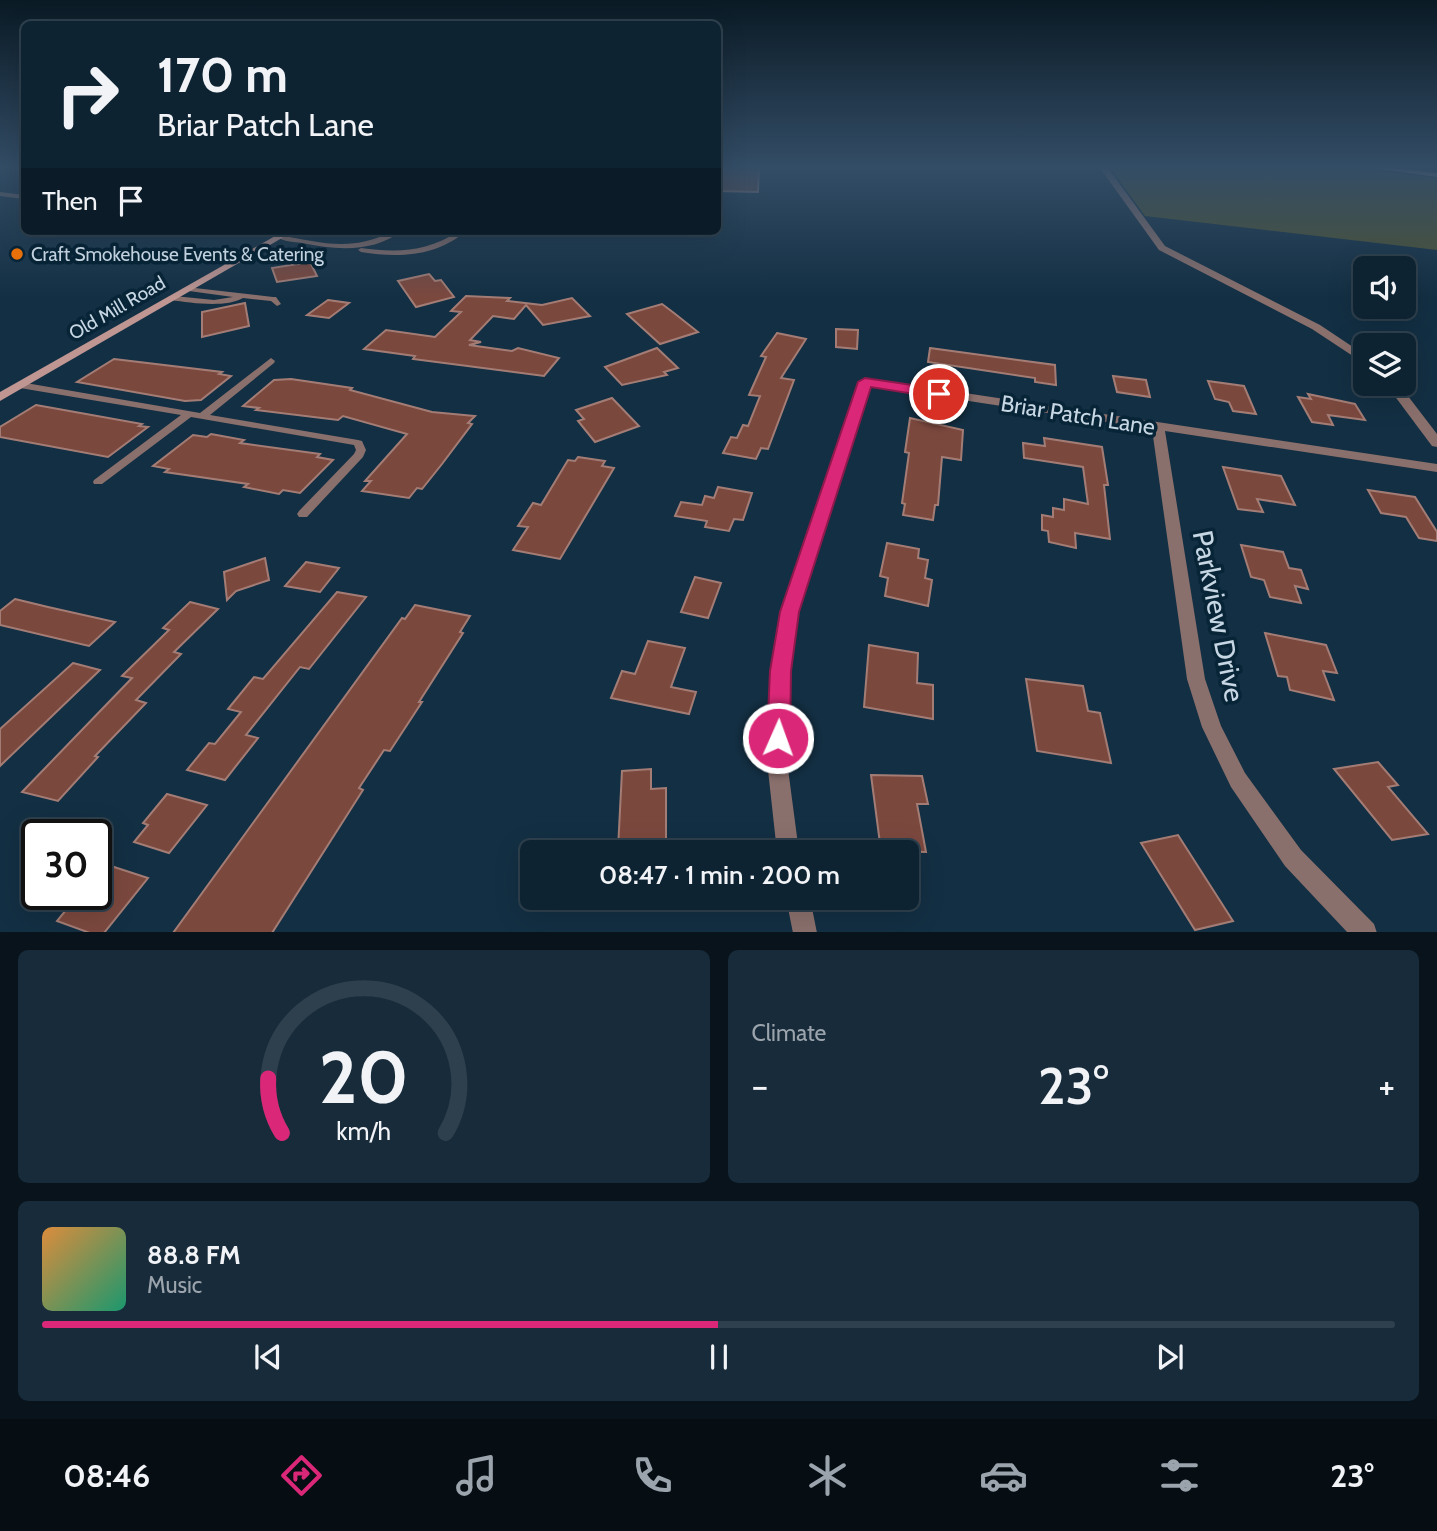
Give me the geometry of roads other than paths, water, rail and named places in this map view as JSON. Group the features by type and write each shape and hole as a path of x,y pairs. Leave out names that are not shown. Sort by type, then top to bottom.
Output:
{"street":[{"path":"1136,211 1162,248 1316,327 1353,352"},
{"name":"Old Mill Road","path":"0,397 283,235"},
{"name":"Briar Patch Lane","path":"787,840 777,761 780,671 790,612 865,382 1437,468"},
{"path":"1401,396 1437,443"},
{"name":"Parkview Drive","path":"1158,426 1196,679 1212,727 1238,780 1293,858 1364,932"},
{"path":"800,910 805,932"}],"lane":[{"path":"355,249 391,235"},
{"path":"279,237 391,254 428,252 443,246 458,235"},
{"path":"189,289 273,299 276,304"},
{"path":"174,298 214,302 249,296"},
{"path":"202,416 271,361"},
{"path":"20,385 358,443 359,455 303,514"},
{"path":"98,482 189,414"}],"place":[{"name":"Craft Smokehouse Events & Catering","path":"17,254"}]}
